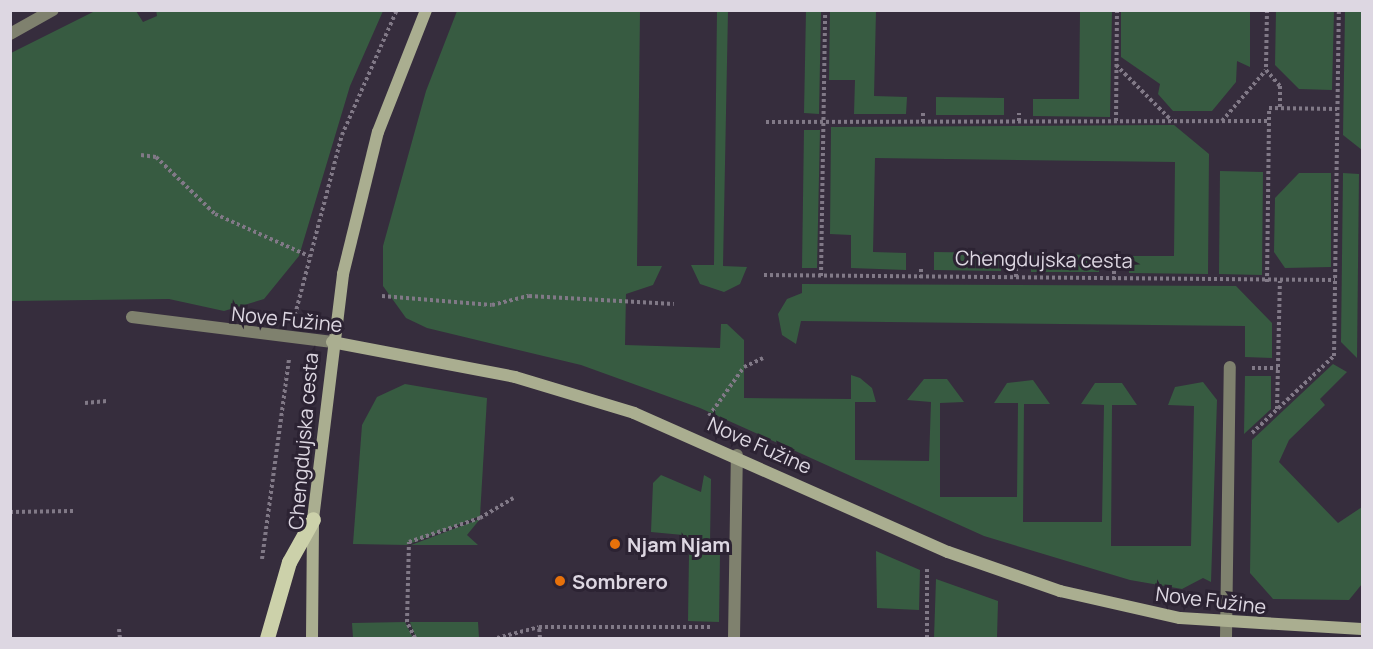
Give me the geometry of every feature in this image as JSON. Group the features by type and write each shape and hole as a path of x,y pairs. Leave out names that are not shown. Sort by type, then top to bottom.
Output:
{"main road":[{"path":"267,639 289,562 313,519"}],"street":[{"path":"10,34 53,10"},
{"name":"Chengdujska cesta","path":"312,639 313,519 332,342 366,170 426,10"},
{"name":"Nove Fužine","path":"132,317 332,342 427,357 559,389 737,455 990,568 1120,606 1227,624 1362,629"},
{"path":"1226,639 1230,367"},
{"path":"734,633 737,455"}],"path":[{"path":"299,283 354,101 397,10"},
{"path":"821,276 825,10"},
{"path":"1116,121 1117,10"},
{"path":"1222,121 1266,70 1267,10"},
{"path":"1230,454 1334,356 1339,10"},
{"path":"1116,65 1173,121"},
{"path":"1266,70 1280,86 1280,108"},
{"path":"1267,282 1269,108 1337,109"},
{"path":"923,112 923,122"},
{"path":"1019,113 1019,121"},
{"path":"766,122 1268,121"},
{"path":"141,155 156,157 215,214 309,256"},
{"path":"921,267 921,278"},
{"path":"1016,268 1016,279"},
{"path":"1114,270 1114,280"},
{"name":"Chengdujska cesta","path":"764,275 1267,282 1335,280"},
{"path":"1277,410 1280,281"},
{"path":"382,296 492,304 530,296 674,304"},
{"path":"709,416 744,367 763,358"},
{"name":"Chengdujska cesta","path":"261,568 284,398"},
{"path":"85,403 107,401"},
{"path":"415,639 407,622 409,542 480,518 513,498"},
{"path":"10,512 73,510"},
{"path":"927,568 927,639"},
{"path":"497,639 539,627 734,633"},
{"path":"539,627 540,639"},
{"path":"120,629 120,639"}],"green space":[{"path":"156,10 383,11 350,86 299,256 264,299 224,311 169,299 11,301 11,53 95,11 136,11 143,22 157,16"},
{"path":"457,11 640,11 637,266 662,266 653,285 626,294 625,345 720,348 721,324 727,324 744,340 744,398 851,399 851,375 860,378 872,388 876,402 855,402 855,460 929,461 931,402 907,400 924,379 947,379 964,402 940,403 940,497 1017,497 1018,403 994,403 1007,383 1033,380 1050,404 1024,404 1023,522 1102,522 1104,405 1081,404 1095,383 1122,383 1137,405 1112,405 1111,546 1191,546 1194,406 1168,405 1175,387 1203,382 1217,400 1211,582 1203,578 1182,589 1130,580 984,536 700,408 581,365 427,328 406,318 383,286 383,246 426,91"},
{"path":"717,11 728,11 723,266 747,267 740,284 724,292 700,284 691,265 714,265"},
{"path":"806,11 821,11 819,114 804,113"},
{"path":"830,11 876,11 874,96 907,97 906,114 854,114 855,80 829,80"},
{"path":"1080,11 1112,11 1110,117 1033,116 1033,99 1079,99"},
{"path":"1121,11 1250,11 1250,67 1237,61 1236,82 1212,111 1173,111 1158,94 1160,84 1121,57"},
{"path":"1276,11 1334,11 1332,90 1299,89 1275,65"},
{"path":"1345,11 1362,11 1362,150 1343,135"},
{"path":"936,97 1004,98 1004,115 936,115"},
{"path":"1174,125 1209,154 1208,274 1129,273 1129,256 1174,256 1175,162 875,158 873,252 906,253 906,270 851,268 851,235 830,234 831,127"},
{"path":"804,130 820,130 817,268 802,268"},
{"path":"1220,171 1263,172 1262,275 1219,274"},
{"path":"1299,173 1331,173 1331,267 1285,268 1274,252 1275,198"},
{"path":"1343,173 1359,174 1357,358 1341,342"},
{"path":"934,252 1001,253 1001,271 934,270"},
{"path":"1031,254 1099,255 1099,272 1031,272"},
{"path":"802,284 1236,286 1272,323 1272,358 1245,357 1245,326 801,321 796,344 782,335 778,314 787,299 802,293"},
{"path":"1333,364 1347,372 1320,399 1325,405 1289,440 1279,462 1338,523 1362,507 1362,584 1349,600 1273,599 1250,573 1252,440"},
{"path":"1245,376 1271,376 1271,409 1244,434"},
{"path":"405,384 487,398 480,516 407,545 353,544 362,425 377,397"},
{"path":"661,475 701,492 704,475 711,479 710,544 683,544 683,535 651,532 653,483"},
{"path":"480,519 467,535 478,545 411,545"},
{"path":"876,551 920,570 919,610 877,608"},
{"path":"689,554 720,554 719,622 688,621"},
{"path":"936,579 998,601 997,638 934,638"},
{"path":"405,622 413,638 353,638 352,623"},
{"path":"410,622 478,622 479,638 416,638"}],"place":[{"name":"Njam Njam","path":"615,544"},
{"name":"Sombrero","path":"560,581"}]}
